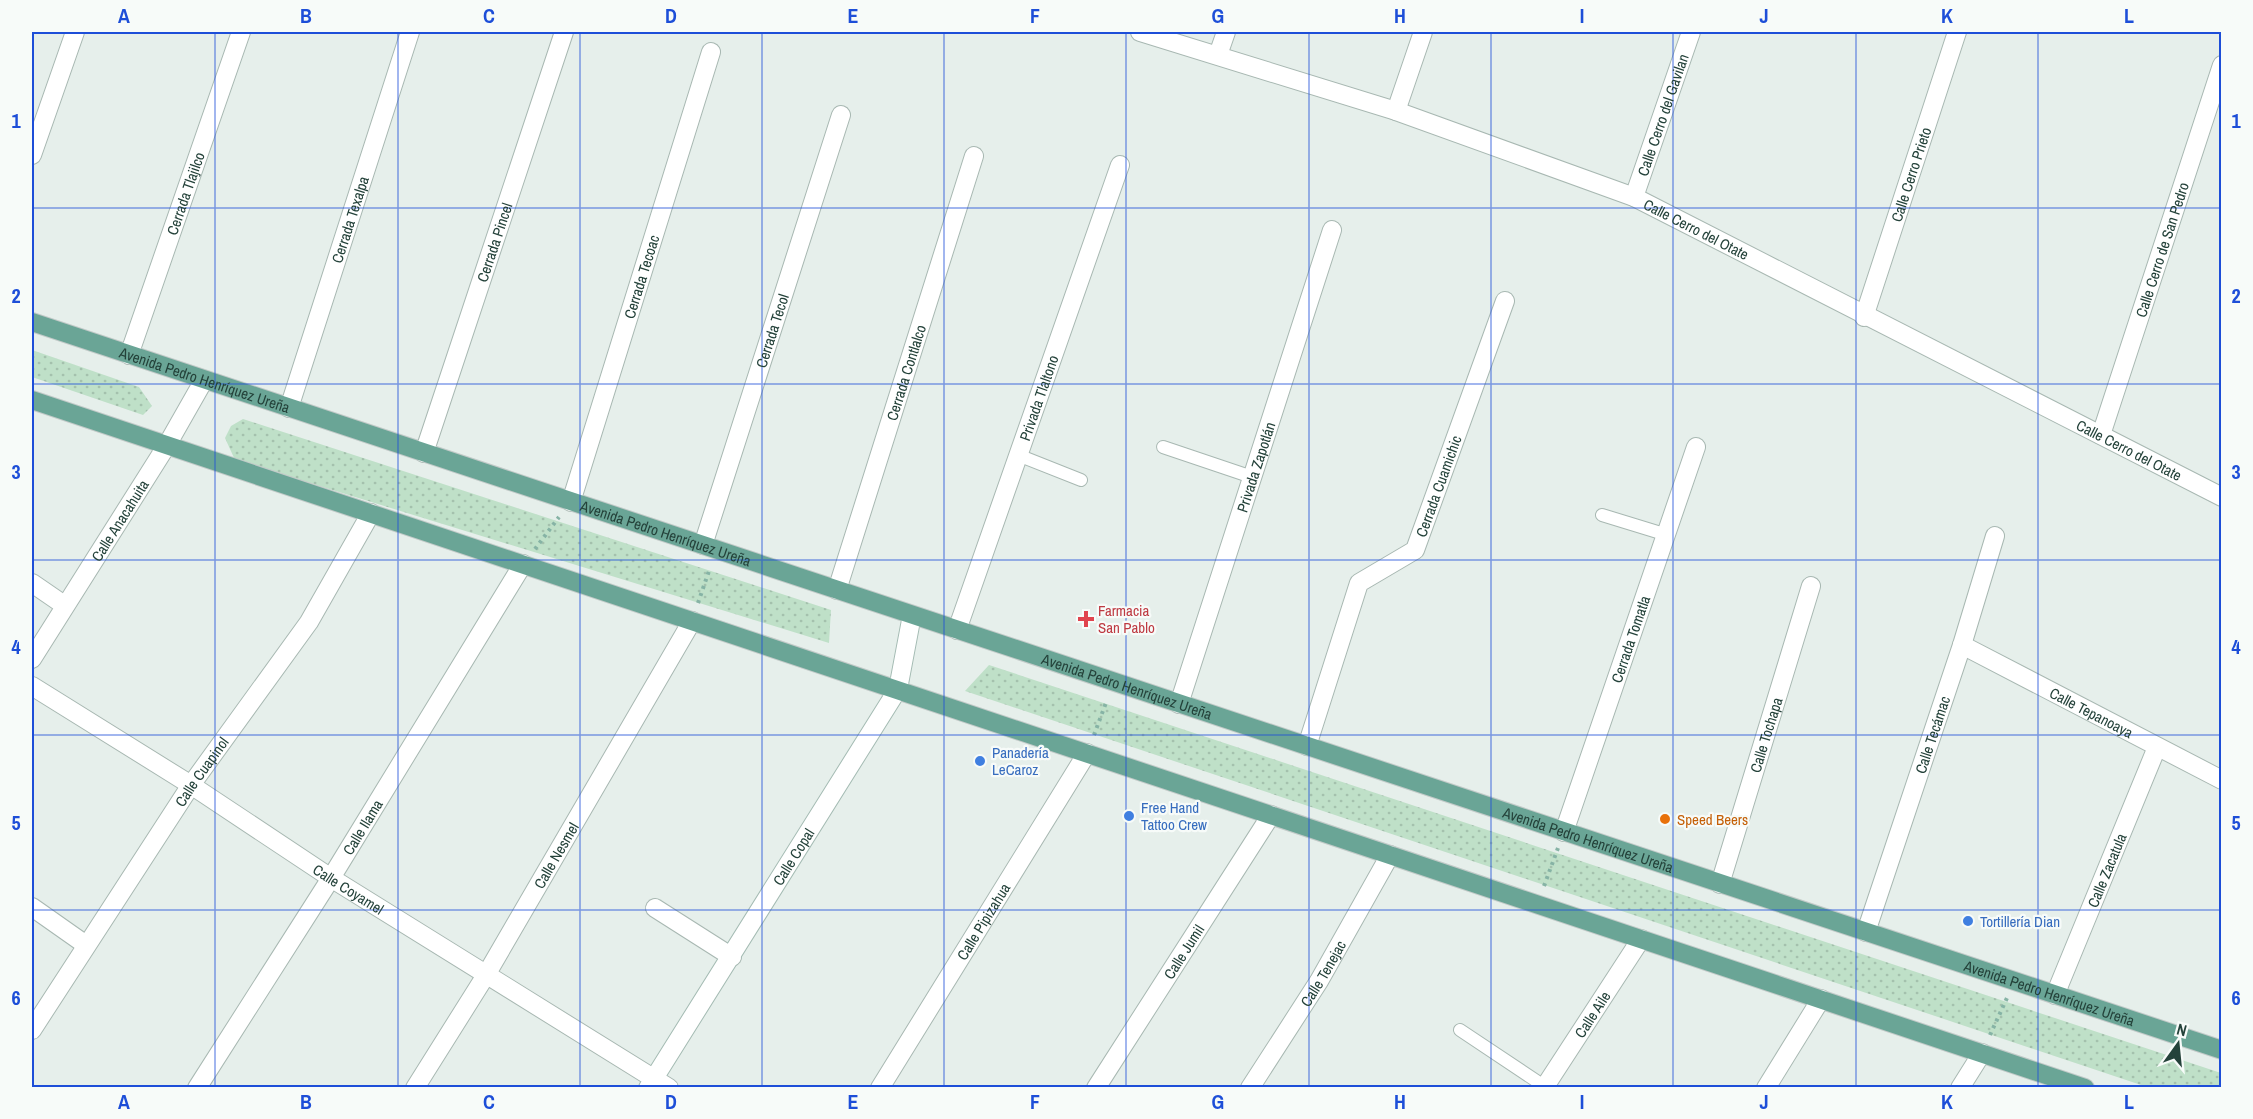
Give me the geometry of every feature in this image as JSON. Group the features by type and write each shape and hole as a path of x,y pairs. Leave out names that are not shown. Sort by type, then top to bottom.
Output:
{"main road":[{"name":"Avenida Pedro Henríquez Ureña","path":"32,322 2222,1050"},
{"path":"33,404 168,445 2085,1088"}],"street":[{"path":"32,155 75,32"},
{"name":"Cerrada Tlajilco","path":"129,355 241,32"},
{"name":"Cerrada Texalpa","path":"289,408 410,32"},
{"name":"Cerrada Pincel","path":"424,453 564,32"},
{"name":"Calle Cerro del Otate","path":"1140,32 1396,111 1634,197 1864,317 2222,497"},
{"path":"1218,55 1226,32"},
{"path":"1396,111 1423,32"},
{"name":"Calle Cerro del Gavilan","path":"1634,197 1691,32"},
{"name":"Calle Cerro Prieto","path":"1864,317 1957,32"},
{"name":"Cerrada Tecoac","path":"571,502 711,52"},
{"name":"Calle Cerro de San Pedro","path":"2101,435 2222,65"},
{"name":"Cerrada Tecol","path":"710,548 842,115"},
{"name":"Cerrada Contlalco","path":"837,590 974,156"},
{"name":"Privada Tlaltono","path":"957,630 1120,165"},
{"name":"Privada Zapotlán","path":"1179,704 1332,230"},
{"name":"Cerrada Cuamichic","path":"1307,746 1359,583 1415,550 1505,301"},
{"name":"Calle Anacahuita","path":"32,659 64,605 168,445 204,380"},
{"name":"Cerrada Tomatla","path":"1564,832 1664,534 1696,447"},
{"name":"Calle Cuapinol","path":"32,1030 191,785 309,622 372,513"},
{"name":"Calle Tecámac","path":"1866,932 1962,645 1995,536"},
{"name":"Calle Ilama","path":"197,1088 331,878 523,564"},
{"path":"32,583 64,605"},
{"name":"Calle Tochapa","path":"1720,884 1811,586"},
{"name":"Calle Copal","path":"657,1084 732,957 898,690 912,615"},
{"name":"Calle Nesmel","path":"415,1088 486,975 692,621"},
{"name":"Calle Tepanoaya","path":"1962,645 2222,780"},
{"name":"Calle Coyamel","path":"32,686 191,785 331,878 657,1084"},
{"name":"Calle Zacatula","path":"2055,995 2157,747"},
{"name":"Calle Pipizahua","path":"880,1088 1087,753"},
{"name":"Calle Jumil","path":"1096,1088 1271,815"},
{"name":"Calle Tenejac","path":"1250,1088 1319,981 1390,855"},
{"path":"32,908 86,945"},
{"path":"655,908 732,957"},
{"name":"Calle Aile","path":"1544,1087 1641,939"},
{"path":"1766,1088 1821,999"},
{"path":"1960,1088 1982,1053"}],"lane":[{"path":"1163,447 1252,477"},
{"path":"1018,455 1081,480"},
{"path":"1602,515 1664,534"},
{"path":"1460,1030 1544,1087"}],"path":[{"path":"523,564 571,502"},
{"path":"692,621 710,548"},
{"path":"1087,753 1113,682"},
{"path":"1537,904 1564,832"},
{"path":"1982,1053 2015,981"}],"green space":[{"path":"32,350 139,387 152,406 143,415 32,377"},
{"path":"243,419 831,610 829,643 235,460 225,438 231,426"},
{"path":"989,665 2221,1073 2221,1087 2147,1087 965,691"}],"place":[{"name":"Farmacia San Pablo","path":"1086,619"},
{"name":"Panadería LeCaroz","path":"980,761"},
{"name":"Free Hand Tattoo Crew","path":"1129,816"},
{"name":"Speed Beers","path":"1665,819"},
{"name":"Tortillería Dian","path":"1968,921"}]}
